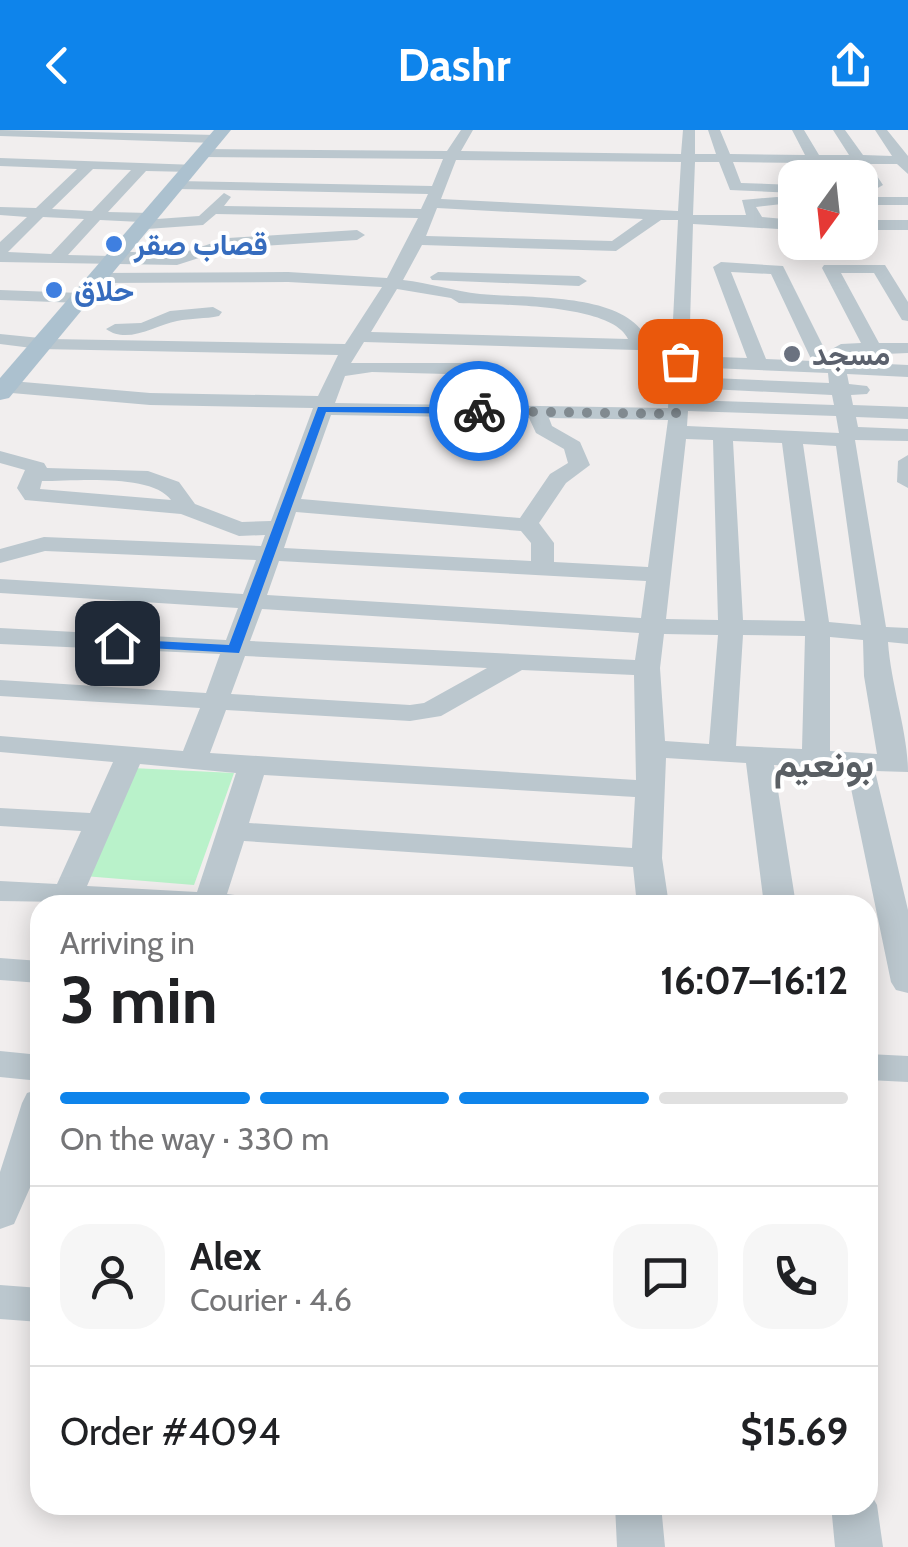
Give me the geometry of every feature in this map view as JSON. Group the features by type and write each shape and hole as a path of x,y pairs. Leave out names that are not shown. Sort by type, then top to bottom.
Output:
{"main road":[{"path":"2,389 88,284 116,259 200,158"}],"street":[{"path":"652,895 647,858 652,749 647,668 676,417 690,130"},
{"path":"714,130 735,187 778,192"},
{"path":"798,130 813,160"},
{"path":"839,130 856,160"},
{"path":"880,130 905,163"},
{"path":"616,246 435,196 269,165 200,158 143,166 30,167 0,162 13,132 103,135 200,158 269,165 435,196 625,158 688,165"},
{"path":"30,167 59,134"},
{"path":"68,164 103,135"},
{"path":"194,760 337,371 392,286 469,136"},
{"path":"625,141 625,158"},
{"path":"764,145 778,171"},
{"path":"200,158 232,187 330,186 687,218 751,238 776,269 836,394 875,634 877,676 896,716 901,764 652,749"},
{"path":"214,210 321,212 726,159 778,160"},
{"path":"878,161 905,163"},
{"path":"0,254 89,165"},
{"path":"55,259 143,166"},
{"path":"0,212 190,224 203,220 232,187"},
{"path":"0,254 55,259 177,260 228,243 302,252 396,224 435,196"},
{"path":"751,238 749,202 778,196"},
{"path":"878,202 906,204"},
{"path":"321,212 327,224 358,235"},
{"path":"392,286 580,281 603,272 616,246 658,215"},
{"path":"878,225 908,226"},
{"path":"757,356 720,268 751,238 778,230"},
{"path":"302,252 298,268 339,280"},
{"path":"885,370 830,268 879,268 908,316"},
{"path":"0,295 88,284 339,280 608,313 628,322 640,344"},
{"path":"554,305 580,281"},
{"path":"0,360 45,338 138,329 182,314 213,312"},
{"path":"31,317 45,338"},
{"path":"0,339 355,344 450,336 640,344 681,352 757,356 836,394 908,436"},
{"path":"676,417 723,434 792,438 836,394 872,349 908,348"},
{"path":"337,371 372,366 484,368"},
{"path":"2,389 150,400 676,417 836,394 885,370 908,371"},
{"path":"678,382 836,394 908,392"},
{"path":"836,394 908,414"},
{"path":"526,525 558,479 579,465 573,446 544,429 536,411"},
{"path":"722,752 731,630 723,434"},
{"path":"792,438 818,629 816,758"},
{"path":"0,457 37,467 28,488 33,495 185,508 233,540 270,554 659,575"},
{"path":"908,461 908,482"},
{"path":"289,505 526,525 538,532 545,548 542,568"},
{"path":"0,556 32,546 61,543 233,540 280,528"},
{"path":"0,586 654,626 818,629 908,636"},
{"path":"0,636 647,668"},
{"path":"0,688 420,713 445,703 515,662"},
{"path":"877,676 908,678"},
{"path":"0,744 253,765 651,789"},
{"path":"68,894 131,754"},
{"path":"759,756 779,895"},
{"path":"859,761 908,982"},
{"path":"211,895 253,765"},
{"path":"0,817 98,823"},
{"path":"234,831 647,858"},
{"path":"0,891 74,895"},
{"path":"0,968 30,971"},
{"path":"0,1064 30,1067"},
{"path":"878,1068 908,1069"},
{"path":"0,1213 20,1172 30,1137"},
{"path":"0,1302 30,1305"},
{"path":"639,1515 641,1547"},
{"path":"855,1515 859,1547"}],"green space":[{"path":"132,768 234,773 194,885 84,876"}],"way so far":[{"path":"479,411 676,414 680,361"}],"place":[{"name":"قصاب صقر","path":"114,244"},
{"name":"حلاق","path":"54,290"},
{"name":"مسجد","path":"792,354"}],"district":[{"name":"بونعيم","path":"824,763"}],"route":[{"path":"117,643 234,650 322,409 479,411"}]}
